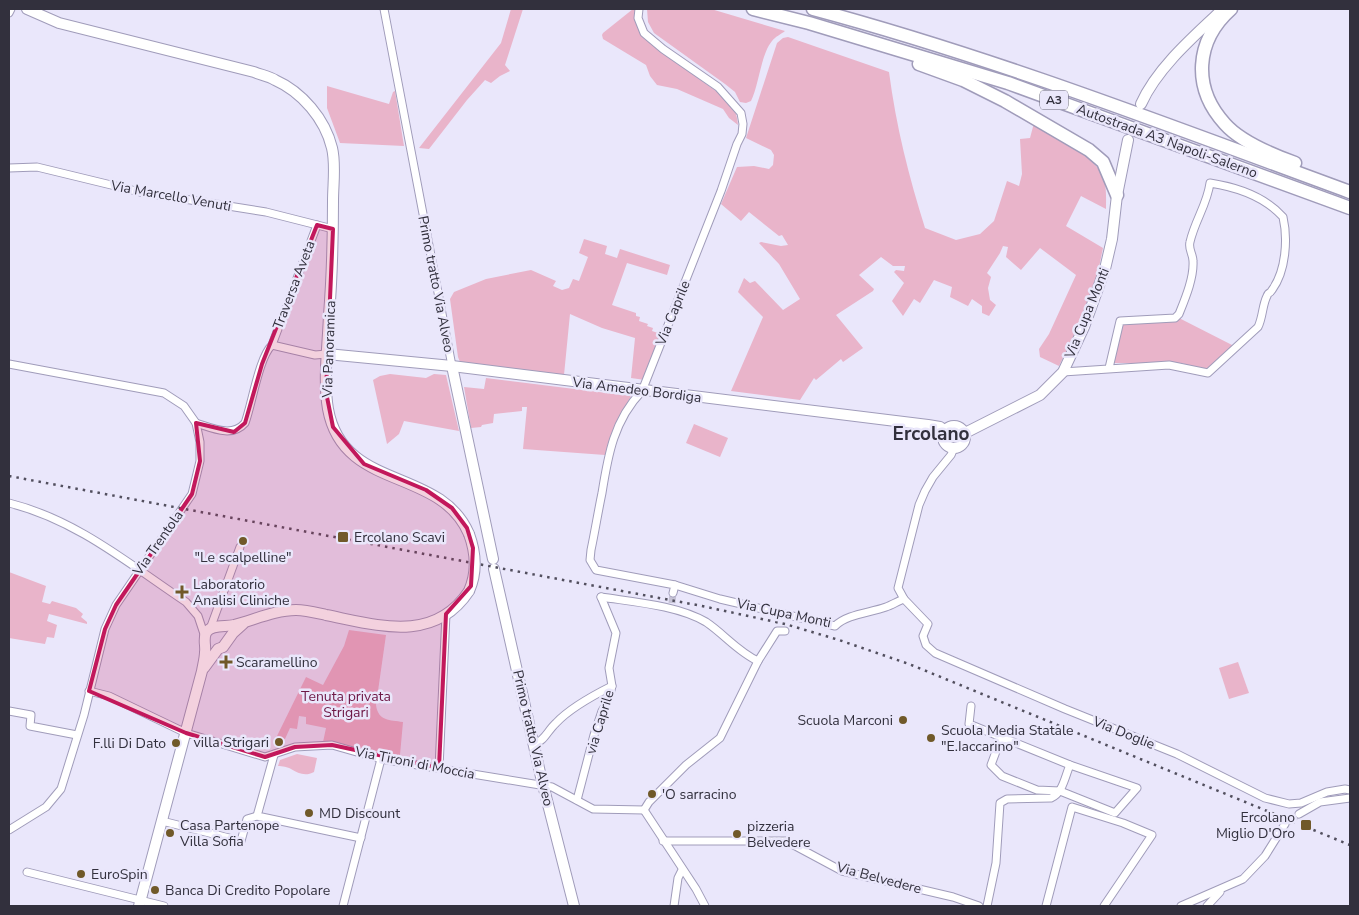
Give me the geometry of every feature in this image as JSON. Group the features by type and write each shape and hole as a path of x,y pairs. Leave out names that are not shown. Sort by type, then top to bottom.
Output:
{"highway":[{"name":"Autostrada A3 Napoli-Salerno","path":"753,9 809,23 1008,83 1350,208"},
{"name":"Autostrada A3 Napoli-Salerno","path":"813,9 892,30 1006,66 1350,192"},
{"path":"1231,9 1222,17 1210,34 1204,52 1202,71 1204,90 1213,108 1226,125 1247,140 1284,159 1350,186"},
{"path":"809,23 850,41 963,80 1005,101 1089,150 1103,162 1117,195"}],"street":[{"path":"9,13 11,9"},
{"name":"Via Panoramica","path":"27,9 59,23 254,72 275,79 290,89 314,111 328,135 332,148 332,229 326,392 328,411 333,427 342,442 364,464 439,498 458,514 469,534 475,561 474,574 469,591 461,602 446,614 426,624 405,628 383,626 297,610 258,617 210,632"},
{"name":"Primo tratto Via Alveo","path":"384,9 452,366 493,564 534,744 574,906"},
{"path":"1141,104 1146,92 1158,75 1224,9"},
{"name":"Via Caprile","path":"639,10 638,18 644,33 663,49 718,87 741,113 743,124 742,134 721,191 642,391 631,402 615,434 608,455 590,560 596,570 674,589"},
{"name":"Via Cupa Monti","path":"965,433 1040,395 1063,372 1084,327 1105,269 1128,140"},
{"name":"Via Marcello Venuti","path":"9,168 37,167 140,192 266,212 332,229"},
{"path":"1063,372 1169,365 1208,373 1258,327 1262,319 1266,297 1272,291 1283,265 1285,234 1283,217 1266,203 1255,197 1220,184 1210,183 1206,202 1190,239 1189,246 1193,257 1192,269 1179,314 1175,318 1120,321 1109,368"},
{"name":"Traversa Aveta","path":"196,424 221,431 234,432 245,423 267,349 272,345 317,225"},
{"path":"272,345 315,355 327,354"},
{"name":"Via Amedeo Bordiga","path":"327,354 452,366 928,425 945,431"},
{"name":"Via Trentola","path":"9,364 164,393 184,406 196,424 200,442 200,461 192,494 116,605 105,629 61,789 46,807 9,830"},
{"path":"904,599 898,588 919,505 925,491 954,448 962,445 964,441 965,433 962,429 951,426 945,431 944,440 946,444 954,448"},
{"path":"9,503 41,512 87,534 186,602 210,632 212,649 218,650"},
{"path":"140,903 186,733 210,632 218,624 218,610 240,547"},
{"name":"Via Cupa Monti","path":"674,589 835,626 843,619 859,616 904,599"},
{"name":"via Caprile","path":"577,800 594,736 602,711 609,699 612,686 609,668 616,632 601,597 671,606 706,622 748,657 758,661"},
{"name":"Via Doglie","path":"904,599 928,624 923,636 926,645 936,653 1065,709 1177,754 1265,798 1295,804 1327,792 1350,790"},
{"path":"439,768 446,614"},
{"path":"198,616 210,632 226,633 228,640"},
{"name":"Via Panoramica","path":"202,671 218,650 248,621"},
{"path":"705,906 696,889 644,810 649,802 686,765 720,738 758,661 777,631 785,630"},
{"path":"534,744 540,743 557,722 594,694 612,686"},
{"name":"Via Tironi di Moccia","path":"89,691 109,696 186,733 265,757 295,747 332,745 381,759 552,787 594,809 644,810"},
{"path":"971,706 969,724 1070,765 1137,788 1115,813 1060,790 1037,790 1002,776 991,765 1001,738"},
{"path":"9,711 31,715 30,726 77,735"},
{"path":"258,816 274,755"},
{"path":"343,906 381,759"},
{"path":"987,906 996,863 1000,803 1007,798 1051,798 1056,796 1070,765"},
{"path":"1299,814 1320,802 1350,798"},
{"path":"1046,906 1072,808 1123,823 1152,835 1104,906"},
{"path":"162,822 240,841 247,819 258,816 361,838"},
{"path":"1185,906 1243,879 1265,856 1285,824"},
{"name":"Via Belvedere","path":"663,841 786,841 842,871 953,897 979,906"},
{"path":"674,906 678,878 682,870"},
{"path":"27,872 140,903 164,906"},
{"path":"1207,906 1223,889"}],"highlighted area":[{"path":"317,225 333,229 326,392 333,427 364,464 426,490 452,508 467,528 473,548 471,586 446,614 439,768 332,745 295,747 265,757 186,733 89,691 105,629 116,605 192,494 200,461 196,423 234,432 245,423 262,364"}],"green space":[{"path":"511,9 523,9 505,65 510,71 491,83 485,80 429,149 419,148 501,43"},
{"path":"635,9 639,24 649,42 723,96 734,109 738,125 729,118 723,109 677,89 657,85 650,76 646,65 603,39 603,33"},
{"path":"647,9 711,9 785,31 773,40 768,47 754,94 751,101 746,103 740,102 735,92 654,33 648,22"},
{"path":"788,37 889,72 895,112 904,151 925,228 956,240 980,234 994,221 1007,181 1019,186 1022,174 1020,139 1030,138 1034,123 1081,152 1097,167 1105,182 1106,209 1081,196 1066,226 1103,248 1093,296 1059,366 1040,357 1039,349 1049,334 1076,275 1040,248 1021,270 1006,257 1008,247 1003,246 987,273 991,277 988,288 990,300 996,305 989,316 982,313 982,306 972,299 968,306 950,297 952,287 934,280 920,303 914,299 903,316 892,301 904,283 894,272 896,270 904,271 905,266 893,266 881,257 859,275 874,289 873,291 836,315 863,348 843,362 841,359 816,380 814,378 800,400 731,391 763,317 738,292 744,278 750,283 755,281 783,310 800,299 779,264 759,243 788,245 782,235 779,236 749,212 741,221 721,204 737,167 754,166 769,169 773,165 774,155 771,150 746,138 777,43 783,38"},
{"path":"327,86 389,104 395,91 404,146 340,143 327,108"},
{"path":"584,239 607,246 605,254 617,258 620,249 670,265 667,275 627,263 612,305 636,313 636,316 640,317 639,321 648,324 647,326 653,328 652,331 661,334 645,380 631,378 635,338 602,328 570,314 564,375 460,362 450,299 454,292 486,279 531,270 556,281 553,286 562,290 569,288 573,279 579,281 588,257 579,253"},
{"path":"1179,318 1234,346 1208,369 1201,370 1182,363 1113,363 1123,324"},
{"path":"390,374 426,378 434,374 446,375 459,431 404,421 399,434 387,444 373,380"},
{"path":"486,378 631,396 619,418 605,455 523,449 527,407 522,407 522,411 494,414 493,423 471,428 464,387 484,389"},
{"path":"694,424 728,438 720,457 686,443"},
{"path":"9,572 46,586 42,602 50,604 52,601 76,608 83,614 81,617 87,624 49,614 47,621 57,625 54,638 47,637 45,644 9,638"},
{"name":"Tenuta privata Strigari","path":"349,630 386,635 376,705 379,714 385,719 403,722 400,755 323,742 326,728 306,724 306,717 299,716 297,729 290,728 285,739 277,736 306,677 323,685 344,646"},
{"path":"1238,662 1249,693 1229,699 1219,668"},
{"name":"villa Strigari","path":"297,754 317,758 314,772 302,774 283,766 278,766 280,760"}],"tunnel":[{"path":"672,603 673,593"},
{"path":"1285,824 1299,814"}],"railway":[{"path":"9,476 702,606 785,624 909,664 1350,845"}],"place":[{"name":"Ercolano Scavi","path":"343,537"},
{"name":"\"Le scalpelline\"","path":"243,541"},
{"name":"Laboratorio Analisi Cliniche","path":"182,592"},
{"name":"Scaramellino","path":"226,662"},
{"name":"Scuola Marconi","path":"903,720"},
{"name":"Scuola Media Statale \"E.Iaccarino\"","path":"931,738"},
{"name":"villa Strigari","path":"279,742"},
{"name":"F.lli Di Dato","path":"176,743"},
{"name":"'O sarracino","path":"652,794"},
{"name":"MD Discount","path":"309,813"},
{"name":"Ercolano Miglio D'Oro","path":"1306,825"},
{"name":"Casa Partenope Villa Sofia","path":"170,833"},
{"name":"pizzeria Belvedere","path":"737,834"},
{"name":"EuroSpin","path":"81,874"},
{"name":"Banca Di Credito Popolare","path":"155,890"}],"district":[{"name":"Ercolano","path":"931,434"}]}
